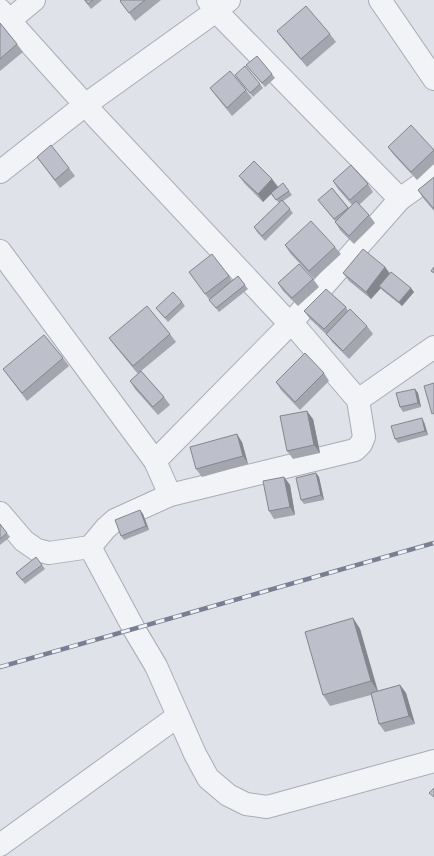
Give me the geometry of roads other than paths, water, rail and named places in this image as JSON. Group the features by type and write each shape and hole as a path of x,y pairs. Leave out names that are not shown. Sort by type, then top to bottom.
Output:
{"street":[{"path":"0,513 24,541 37,550 49,553 90,547 115,520 170,495 354,450 361,444 364,437 358,400 291,323 85,104 3,13 34,0"},
{"path":"380,0 434,79"},
{"path":"0,172 85,104 218,4 400,199"},
{"path":"155,461 291,323 400,199 434,175"},
{"path":"0,251 155,461 170,495"},
{"path":"358,400 434,347"},
{"path":"90,547 134,629 156,666 195,754 208,778 228,796 246,804 267,807 434,761"},
{"path":"0,845 178,716"}],"railway":[{"path":"0,667 434,543"}]}
